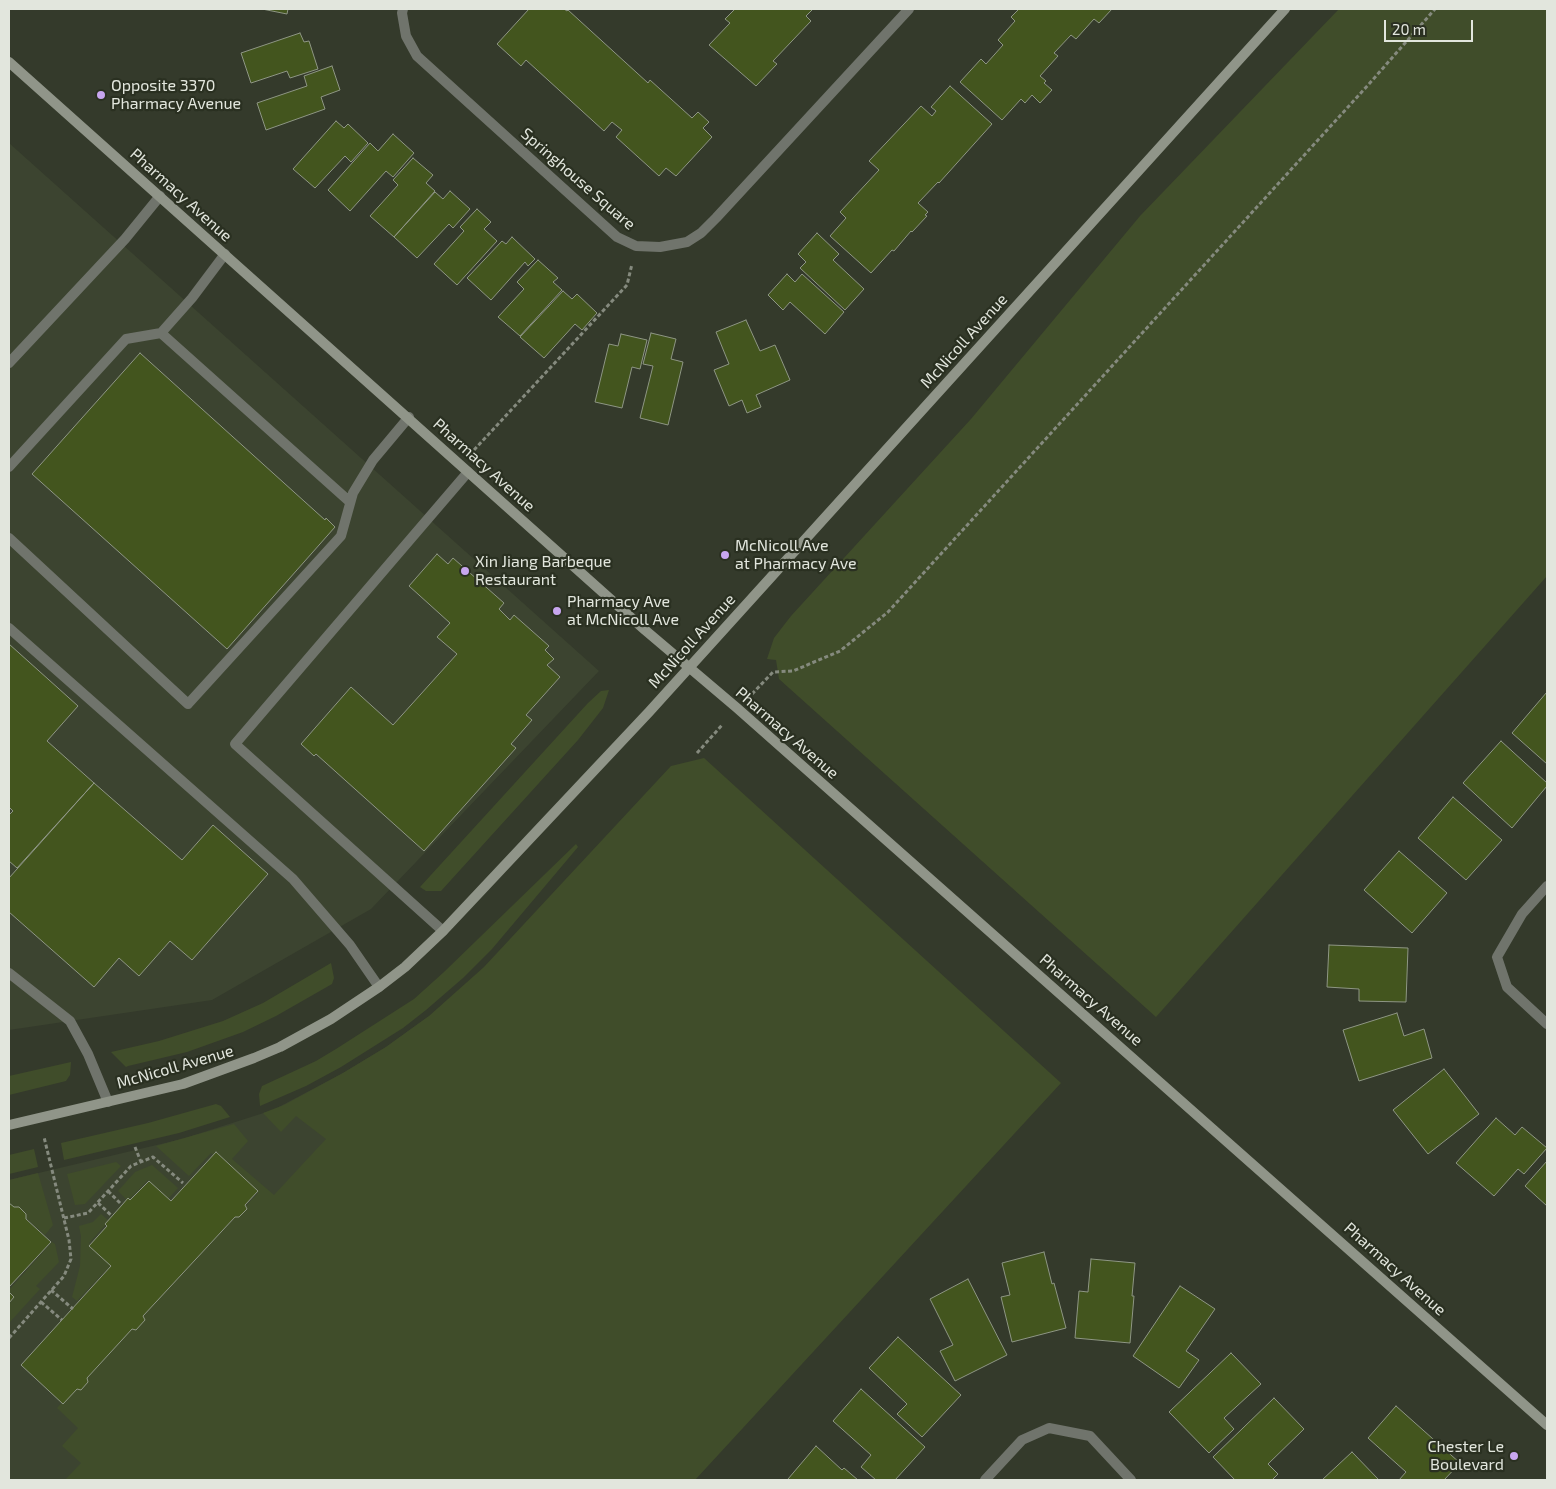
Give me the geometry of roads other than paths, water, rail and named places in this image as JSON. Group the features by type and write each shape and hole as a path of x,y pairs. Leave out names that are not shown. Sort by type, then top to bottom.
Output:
{"street":[{"name":"Springhouse Square","path":"403,9 406,36 417,56 617,237 636,246 660,247 687,242 716,218 910,9"},
{"name":"McNicoll Avenue","path":"9,1125 183,1084 254,1058 280,1047 331,1019 405,967 443,931 649,712 1285,9"},
{"name":"Pharmacy Avenue","path":"9,62 688,667 737,708 1547,1425"},
{"path":"9,363 125,238 160,196"},
{"path":"9,467 126,339 161,333 192,298 225,254"},
{"path":"161,333 350,502"},
{"path":"9,538 188,704 341,536 353,493 373,460 409,417"},
{"path":"443,931 235,744 464,468"},
{"path":"9,628 293,879 350,945 379,987"},
{"path":"1547,886 1522,914 1497,957 1507,987 1547,1024"},
{"path":"9,973 70,1021 88,1054 108,1102"},
{"path":"985,1480 1022,1440 1049,1428 1090,1436 1131,1480"}],"place":[{"name":"Opposite 3370 Pharmacy Avenue","path":"101,95"},
{"name":"McNicoll Ave at Pharmacy Ave","path":"725,555"},
{"name":"Xin Jiang Barbeque Restaurant","path":"465,571"},
{"name":"Pharmacy Ave at McNicoll Ave","path":"557,611"},
{"name":"Chester Le Boulevard","path":"1514,1456"}]}
